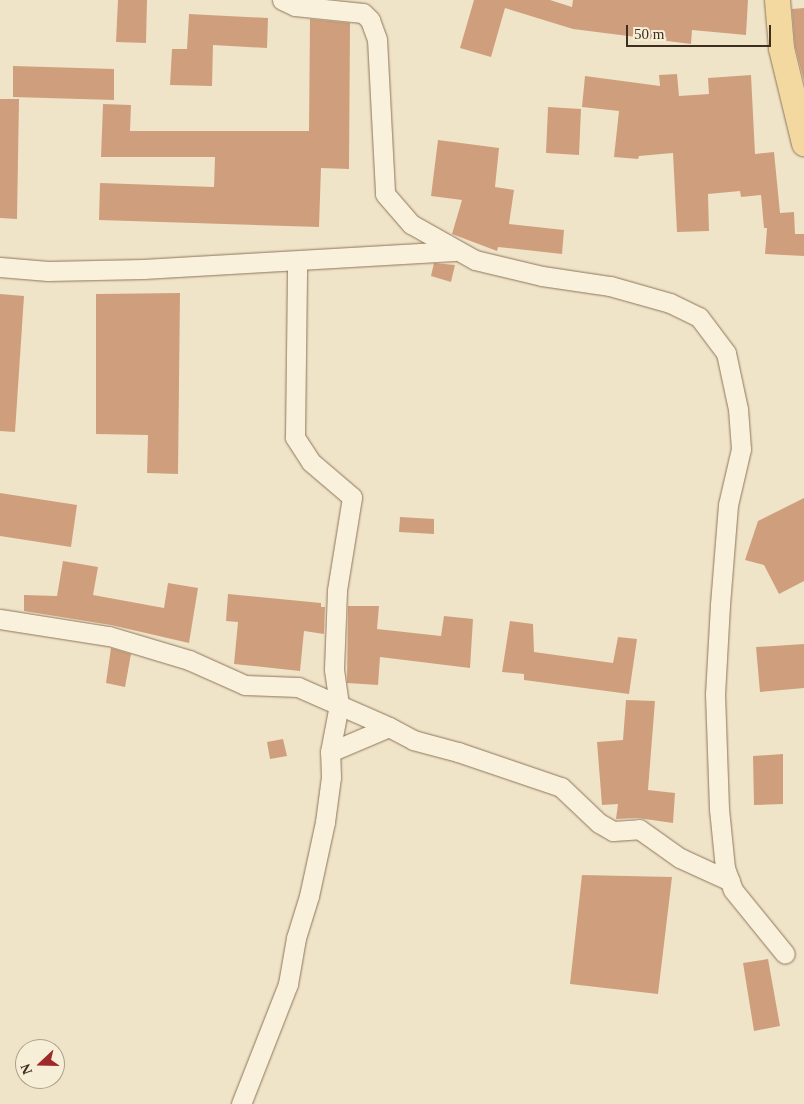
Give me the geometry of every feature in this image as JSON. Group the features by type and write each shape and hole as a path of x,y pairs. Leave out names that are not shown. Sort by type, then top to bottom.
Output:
{"main road":[{"path":"777,0 781,48 804,143"}],"lane":[{"path":"282,0 295,6 364,13 370,20 377,39 385,194 411,224 454,251 501,267 610,286 670,302 699,317 726,353 738,409 741,449 728,505 715,694 719,809 725,868 730,881 769,938 786,954"},
{"path":"0,266 48,271 454,251"},
{"path":"241,1104 288,984 296,938 309,896 325,822 330,752 339,705 334,669 337,590 352,497 311,462 295,437 296,260"},
{"path":"0,619 109,636 189,660 245,685 298,686 389,727 413,740 458,752 561,787 598,823 613,831 639,829 664,848 730,881"},
{"path":"330,752 389,727"}],"building":[{"path":"118,0 147,0 146,43 116,42"},
{"path":"474,0 550,0 572,7 573,0 748,0 746,35 692,30 691,44 573,29 505,8 491,57 460,48"},
{"path":"804,8 804,81 795,46 792,9"},
{"path":"189,14 268,18 267,48 213,45 212,86 170,85 172,49 187,49"},
{"path":"310,19 350,23 349,169 321,168 319,227 99,220 100,183 214,187 215,157 101,157 103,104 131,105 130,131 309,131"},
{"path":"13,66 114,69 114,100 13,97"},
{"path":"677,74 679,96 709,94 708,78 751,75 755,154 774,152 780,213 794,212 795,234 804,234 804,256 765,254 767,228 764,228 761,195 741,197 740,191 708,194 709,231 677,232 673,153 639,156 638,159 614,157 619,111 582,107 585,76 660,86 659,75"},
{"path":"0,99 19,99 17,219 0,218"},
{"path":"548,107 581,109 579,155 546,153"},
{"path":"438,140 499,148 495,187 514,190 509,224 564,230 562,254 498,247 497,251 452,234 462,200 431,196"},
{"path":"434,263 455,265 451,282 431,276"},
{"path":"180,293 178,474 147,473 148,435 96,434 96,294"},
{"path":"0,294 24,296 15,432 0,431"},
{"path":"0,493 77,505 71,547 0,536"},
{"path":"804,498 804,581 779,594 764,565 745,560 758,521"},
{"path":"400,517 434,519 434,534 399,532"},
{"path":"63,561 98,567 93,595 164,608 168,583 198,588 189,643 111,625 24,611 24,595 57,596"},
{"path":"228,594 321,603 321,607 325,607 324,634 304,631 300,671 234,664 238,622 226,621"},
{"path":"348,606 379,606 377,629 441,636 444,616 473,619 470,668 380,657 378,685 347,683"},
{"path":"510,621 533,624 534,652 613,663 618,637 637,639 629,694 524,680 524,674 502,672"},
{"path":"804,644 804,688 760,692 756,647"},
{"path":"111,648 131,654 125,687 106,683"},
{"path":"626,700 655,701 648,790 675,793 673,823 638,818 616,819 618,804 602,805 597,742 623,740"},
{"path":"283,739 287,756 270,759 267,742"},
{"path":"783,754 783,804 754,805 753,756"},
{"path":"582,875 672,877 658,994 570,984"},
{"path":"768,959 780,1026 754,1031 743,963"}]}
